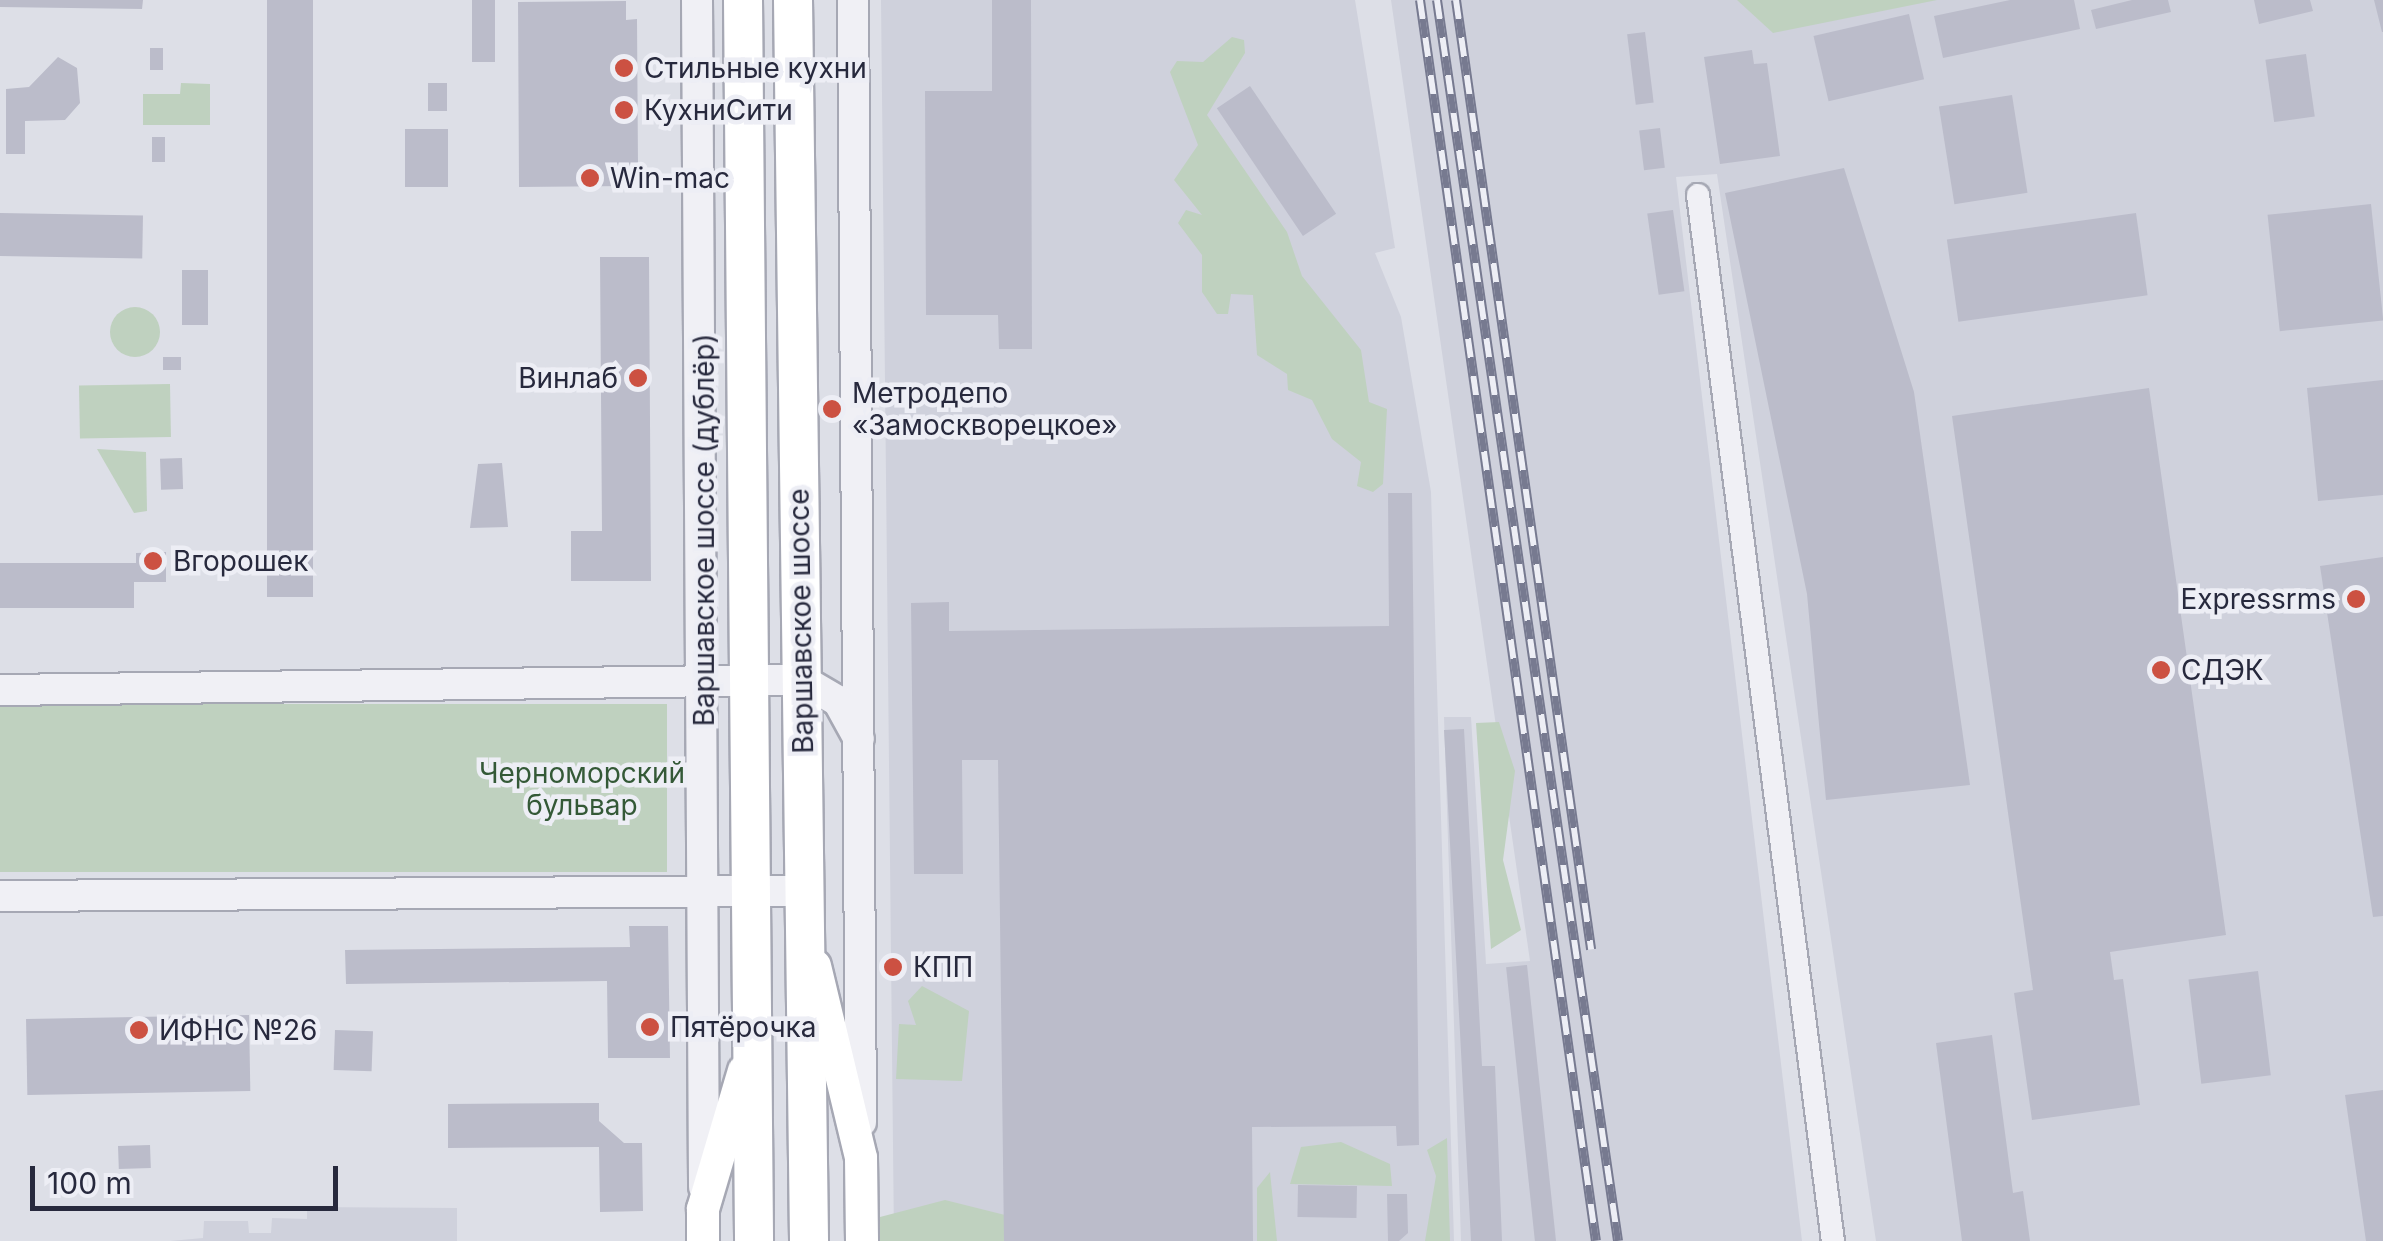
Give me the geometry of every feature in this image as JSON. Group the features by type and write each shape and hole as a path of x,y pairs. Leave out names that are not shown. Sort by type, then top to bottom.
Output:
{"main road":[{"name":"Варшавское шоссе","path":"743,0 754,1241"},
{"name":"Варшавское шоссе","path":"793,0 809,1241"},
{"path":"806,907 861,1158 862,1241"},
{"path":"703,1225 752,1022"}],"street":[{"name":"Варшавское шоссе (дублёр)","path":"697,0 706,681 703,1225"},
{"path":"854,0 862,746 861,1158"},
{"path":"1698,195 1833,1241"},
{"path":"0,690 802,680 838,701 862,746"},
{"path":"0,896 751,891 806,907"}],"shaded area":[{"path":"881,0 1355,0 1395,248 1375,253 1401,317 1431,492 1454,1241 894,1241"},
{"path":"1391,0 2383,0 2383,1241 1876,1241 1717,174 1676,177 1802,1241 1461,1241 1444,717 1471,717 1486,964 1530,961"},
{"path":"307,1207 457,1208 457,1241 170,1241 203,1238 204,1221 248,1221 249,1233 271,1233 272,1218 307,1219"}],"green space":[{"path":"1737,0 1937,0 1773,33"},
{"path":"1232,37 1244,40 1245,53 1207,115 1287,232 1302,276 1361,350 1369,402 1387,409 1383,484 1373,492 1357,486 1361,462 1332,439 1312,400 1288,390 1287,374 1257,355 1253,295 1231,294 1228,314 1217,314 1202,292 1202,255 1178,223 1186,210 1202,215 1174,180 1198,145 1170,72 1177,61 1203,62"},
{"path":"181,83 210,84 210,125 143,125 143,94 180,94"},
{"path":"135,307 152,315 160,332 152,349 135,357 118,349 110,332 118,315"},
{"path":"170,384 171,437 80,439 79,386"},
{"path":"97,449 146,452 147,511 134,513"},
{"name":"Черноморский бульвар","path":"0,704 667,704 667,872 0,872"},
{"path":"1499,722 1515,771 1503,860 1521,930 1491,949 1476,723"},
{"path":"922,986 969,1011 962,1081 896,1079 899,1024 916,1025 908,1001"},
{"path":"1447,1138 1450,1241 1425,1241 1436,1176 1427,1150"},
{"path":"1341,1142 1390,1164 1392,1186 1290,1184 1301,1147"},
{"path":"1270,1172 1277,1241 1257,1241 1257,1188"},
{"path":"945,1200 1005,1215 1006,1241 876,1241 880,1217"}],"building":[{"path":"0,0 143,0 142,9 0,7"},
{"path":"267,0 313,0 313,597 267,597"},
{"path":"472,0 495,0 495,62 472,62"},
{"path":"992,0 1031,0 1032,349 999,349 998,315 926,315 925,91 992,91"},
{"path":"2010,0 2074,0 2080,29 1943,58 1934,16"},
{"path":"2132,0 2168,0 2171,12 2096,29 2091,10"},
{"path":"2254,0 2310,0 2313,11 2259,24"},
{"path":"2374,0 2383,0 2383,32 2382,32"},
{"path":"626,1 626,20 637,19 638,167 628,167 628,186 519,187 518,2"},
{"path":"1909,14 1924,79 1829,101 1814,36"},
{"path":"1645,32 1654,102 1636,105 1627,34"},
{"path":"150,48 163,48 163,70 150,70"},
{"path":"1752,50 1754,64 1767,63 1780,156 1720,164 1704,57"},
{"path":"2306,54 2315,116 2274,122 2265,60"},
{"path":"58,57 77,68 80,103 65,120 25,121 25,154 6,154 6,89 29,87"},
{"path":"428,83 447,83 447,111 428,111"},
{"path":"1250,86 1336,214 1303,236 1217,108"},
{"path":"2012,95 2027,193 1954,204 1939,107"},
{"path":"1660,128 1665,168 1644,170 1639,131"},
{"path":"405,129 448,129 448,187 405,187"},
{"path":"152,137 165,137 165,162 152,162"},
{"path":"1844,168 1914,392 1970,785 1826,800 1807,594 1725,193"},
{"path":"2371,204 2383,320 2280,331 2268,215"},
{"path":"1673,210 1684,291 1659,295 1647,214"},
{"path":"0,213 143,215 142,258 0,256"},
{"path":"2136,213 2148,295 1958,322 1947,240"},
{"path":"600,257 649,257 651,581 571,581 571,531 602,531"},
{"path":"182,270 208,270 208,325 182,325"},
{"path":"163,357 181,357 181,370 163,370"},
{"path":"2383,380 2383,495 2318,501 2307,388"},
{"path":"2149,388 2226,935 2110,952 2114,980 2123,979 2140,1105 2032,1120 2014,993 2033,990 1952,416"},
{"path":"182,458 183,489 161,490 160,459"},
{"path":"502,463 508,527 470,528 478,464"},
{"path":"1388,493 1412,493 1419,1145 1397,1146 1396,1126 1252,1127 1253,1241 1004,1241 998,760 962,760 963,874 914,874 911,603 949,602 949,631 1389,626"},
{"path":"166,552 166,582 134,582 134,608 0,608 0,563 136,563 136,553"},
{"path":"2383,557 2383,916 2373,917 2320,566"},
{"path":"1464,729 1482,1066 1495,1066 1502,1241 1471,1241 1444,730"},
{"path":"629,926 668,926 670,1058 608,1058 607,981 346,984 345,950 630,947"},
{"path":"1527,965 1556,1241 1535,1241 1506,967"},
{"path":"2258,971 2271,1075 2201,1084 2189,980"},
{"path":"249,1015 250,1091 27,1095 26,1019"},
{"path":"335,1030 373,1031 372,1071 334,1070"},
{"path":"1992,1035 2013,1193 2023,1191 2030,1241 1962,1241 1936,1043"},
{"path":"2383,1090 2383,1241 2366,1241 2345,1095"},
{"path":"599,1103 599,1121 624,1143 642,1143 643,1211 600,1212 599,1147 448,1148 448,1104"},
{"path":"150,1145 151,1168 119,1169 118,1146"},
{"path":"1298,1185 1357,1186 1356,1218 1297,1217"},
{"path":"1387,1194 1407,1194 1408,1233 1399,1241 1388,1241"}],"railway":[{"path":"1420,0 1596,1241"},
{"path":"1437,0 1618,1241"},
{"path":"1456,0 1591,949"}],"place":[{"name":"Стильные кухни","path":"624,68"},
{"name":"КухниСити","path":"624,110"},
{"name":"Win-mac","path":"590,178"},
{"name":"Винлаб","path":"638,378"},
{"name":"Метродепо «Замоскворецкое»","path":"832,409"},
{"name":"Вгорошек","path":"153,561"},
{"name":"Expressrms","path":"2356,599"},
{"name":"СДЭК","path":"2161,670"},
{"name":"КПП","path":"893,967"},
{"name":"Пятёрочка","path":"650,1027"},
{"name":"ИФНС №26","path":"139,1030"}]}
